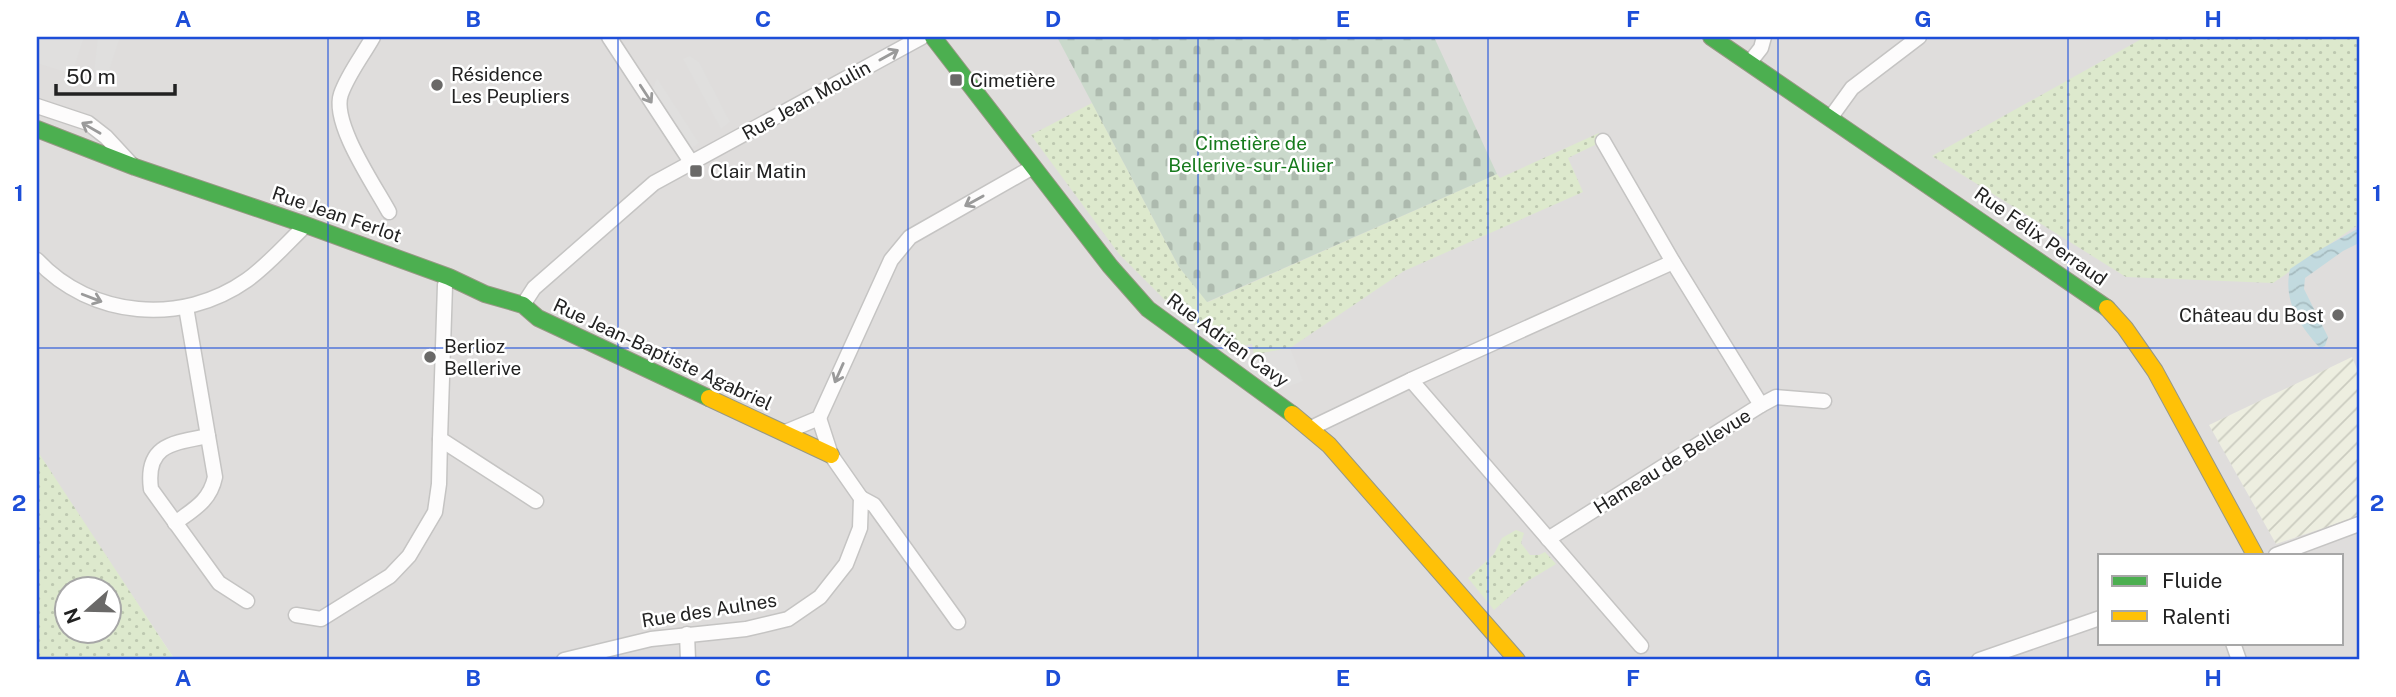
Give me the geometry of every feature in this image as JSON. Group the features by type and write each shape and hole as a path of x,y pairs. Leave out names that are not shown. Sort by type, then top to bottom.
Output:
{"street":[{"path":"373,37 341,95 340,107 344,131 389,212"},
{"path":"609,37 691,162"},
{"name":"Rue Jean Moulin","path":"523,305 534,288 654,183 922,37"},
{"name":"Rue Adrien Cavy","path":"933,37 1110,266 1148,309 1311,428 1329,445 1517,660"},
{"name":"Rue Félix Perraud","path":"1711,37 2108,308 2155,371 2254,554"},
{"path":"1750,62 1761,48 1764,37"},
{"path":"1831,117 1852,88 1919,37"},
{"name":"Rue Jean Ferlot","path":"37,106 88,123 135,167"},
{"name":"Rue Jean Ferlot","path":"37,129 135,167 449,277 485,294 523,305"},
{"name":"Hameau de Bellevue","path":"1548,539 1761,405 1604,141"},
{"path":"958,622 874,505 861,498 831,455 819,418 891,260 910,237 1033,167"},
{"path":"37,260 63,285 102,302 143,310 186,307 218,296 250,278 306,225"},
{"path":"1311,428 1674,262"},
{"path":"296,615 321,620 390,576 409,556 435,512 439,484 444,285 449,277"},
{"name":"Rue Jean-Baptiste Agabriel","path":"523,305 538,318 783,433 819,418"},
{"path":"175,523 205,501 212,490 215,477 186,307"},
{"path":"1411,380 1641,646"},
{"path":"1761,405 1776,397 1824,401"},
{"path":"783,433 831,455"},
{"path":"208,436 173,443 163,448 153,458 149,473 150,489 219,583 247,601"},
{"path":"440,439 536,501"},
{"name":"Rue des Aulnes","path":"564,660 651,639 746,629 788,619 820,597 846,564 860,528 861,498"},
{"path":"2279,554 2359,524"},
{"path":"1979,660 2098,619"},
{"path":"687,634 688,660"}],"shaded area":[{"path":"37,37 2359,37 2359,660 175,660 122,580 122,574 118,574 37,453"},
{"path":"37,37 84,37 72,74 37,63"},
{"path":"98,37 120,37 104,86 93,82"},
{"path":"690,56 699,62 730,122 721,129 683,59"},
{"path":"657,78 699,143 688,151 651,93"},
{"path":"1290,348 1303,381 1287,387 1255,373 1226,354 1240,357"},
{"path":"2352,357 2359,374 2359,516 2276,544 2209,425"}],"green space":[{"name":"Cimetière de Bellerive-sur-Aliier","path":"1057,37 1434,37 1497,174 1207,302 1179,267"},
{"path":"2145,37 2359,37 2359,224 2273,283 2126,277 1932,156"},
{"path":"1092,103 1179,267 1208,302 1497,174 1500,178 1599,133 1603,141 1568,158 1583,192 1404,271 1290,348 1254,355 1252,344 1228,349 1175,310 1119,254 1031,135"},
{"path":"38,452 118,574 52,574 52,644 122,644 122,580 175,660 37,660"},
{"path":"1516,530 1524,533 1521,543 1530,555 1545,552 1556,564 1526,582 1494,610 1468,578 1494,554 1502,538"}],"water":[{"path":"2359,228 2359,243 2305,278 2304,289 2328,337 2325,346 2320,348 2299,321 2291,302 2288,281 2290,269"}],"traffic: fast":[{"path":"933,37 1110,266 1148,309 1292,414"},
{"path":"1711,37 2107,308"},
{"path":"37,129 135,167 449,277 485,294 523,305 538,318 709,398"}],"traffic: slow":[{"path":"2107,308 2125,328 2155,371 2254,554"},
{"path":"709,398 831,455"},
{"path":"1292,414 1329,445 1517,660"}],"place":[{"name":"Cimetière","path":"956,80"},
{"name":"Résidence Les Peupliers","path":"437,85"},
{"name":"Clair Matin","path":"696,171"},
{"name":"Château du Bost","path":"2338,315"},
{"name":"Berlioz Bellerive","path":"430,357"}]}
